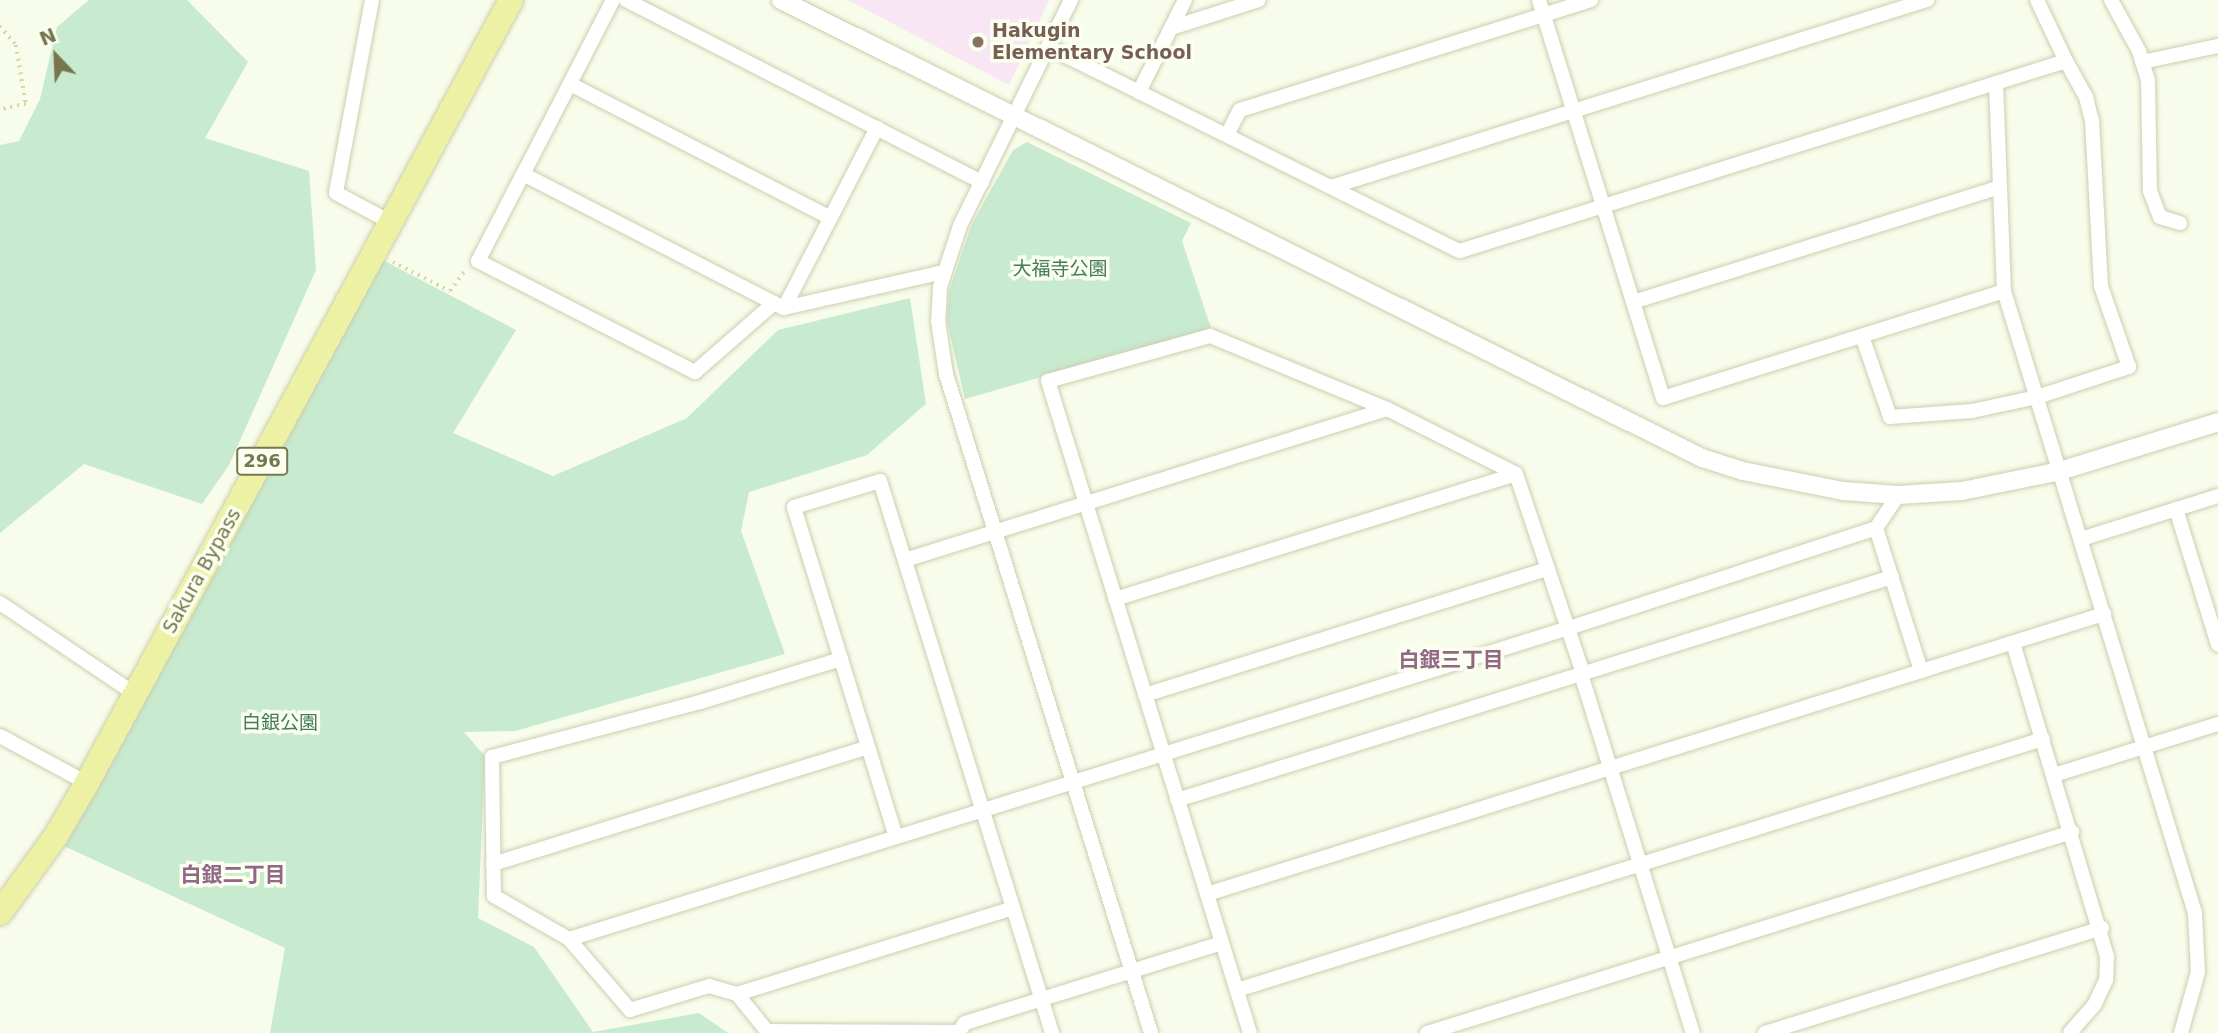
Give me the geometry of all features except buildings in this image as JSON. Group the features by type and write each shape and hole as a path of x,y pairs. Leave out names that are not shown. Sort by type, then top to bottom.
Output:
{"highway":[{"name":"Sakura Bypass","path":"0,913 56,836 86,783 511,0"}],"street":[{"path":"372,0 336,193 392,223"},
{"path":"613,0 478,261 695,372 779,306 831,218 877,128"},
{"path":"626,0 982,182"},
{"path":"781,0 1702,458 1788,483 1898,495 1962,491 2060,471 2218,422"},
{"path":"1071,0 982,182 944,272 938,321 946,374 1151,1033"},
{"path":"1139,92 1185,0"},
{"path":"1171,27 1259,0"},
{"path":"1539,0 1663,398 2004,291"},
{"path":"1227,135 1240,110 1591,0"},
{"path":"1331,187 1927,0"},
{"path":"1862,335 1890,417 1972,411 2037,397 2129,367 2101,286 2092,121 2086,97 2037,0"},
{"path":"2111,0 2142,62 2152,120 2150,191 2160,217 2180,223"},
{"path":"2142,62 2218,46"},
{"path":"1048,47 1460,251 2066,61"},
{"path":"1996,83 2004,291 2196,913 2198,972 2181,1033"},
{"path":"570,84 831,218"},
{"path":"523,174 779,306 944,272"},
{"path":"1633,302 1999,187"},
{"path":"1250,1033 1048,381 1210,336 1387,410 1516,474 1546,569 1553,577 1693,1033"},
{"path":"905,560 1387,410"},
{"path":"1115,599 1516,474"},
{"path":"896,837 794,508 880,481 1052,1033"},
{"path":"569,939 1569,628 1876,528 1898,495"},
{"path":"2081,539 2218,496"},
{"path":"2176,509 2218,645"},
{"path":"1876,528 1921,671"},
{"path":"1144,695 1546,569"},
{"path":"1177,800 1892,577"},
{"path":"0,603 135,694"},
{"path":"1207,894 2104,614"},
{"path":"2013,643 2102,928 2106,980 2095,1004 2070,1033"},
{"path":"841,659 700,702 492,757 494,896 569,939 630,1010 709,986 737,995 767,1031 958,1032 965,1023 1222,943"},
{"path":"2054,775 2218,724"},
{"path":"0,736 86,783"},
{"path":"1237,990 2043,739"},
{"path":"493,864 868,747"},
{"path":"1427,1033 2072,832"},
{"path":"737,995 1013,908"},
{"path":"1765,1033 2102,928"}],"path":[{"path":"0,26 16,45 26,104 0,110"},
{"path":"376,253 450,291 464,270 478,261"}],"shaded area":[{"name":"Hakugin Elementary School","path":"848,0 1049,0 1009,85"}],"green space":[{"path":"89,0 187,0 248,62 205,138 309,171 316,270 229,465 202,504 84,464 0,533 0,145 19,141 40,99 57,27"},
{"name":"大福寺公園","path":"1027,142 1191,223 1182,241 1211,328 965,399 947,321 949,291 972,224 1013,150"},
{"name":"白銀公園","path":"379,258 516,330 453,433 553,476 687,418 778,330 910,298 926,404 867,455 749,492 741,531 785,654 515,731 464,732 485,756 478,918 534,947 593,1032 699,1013 728,1033 270,1033 285,948 64,846"}],"place":[{"name":"Hakugin Elementary School","path":"978,42"}],"district":[{"name":"白銀三丁目","path":"1451,660"},
{"name":"白銀二丁目","path":"233,875"}]}
